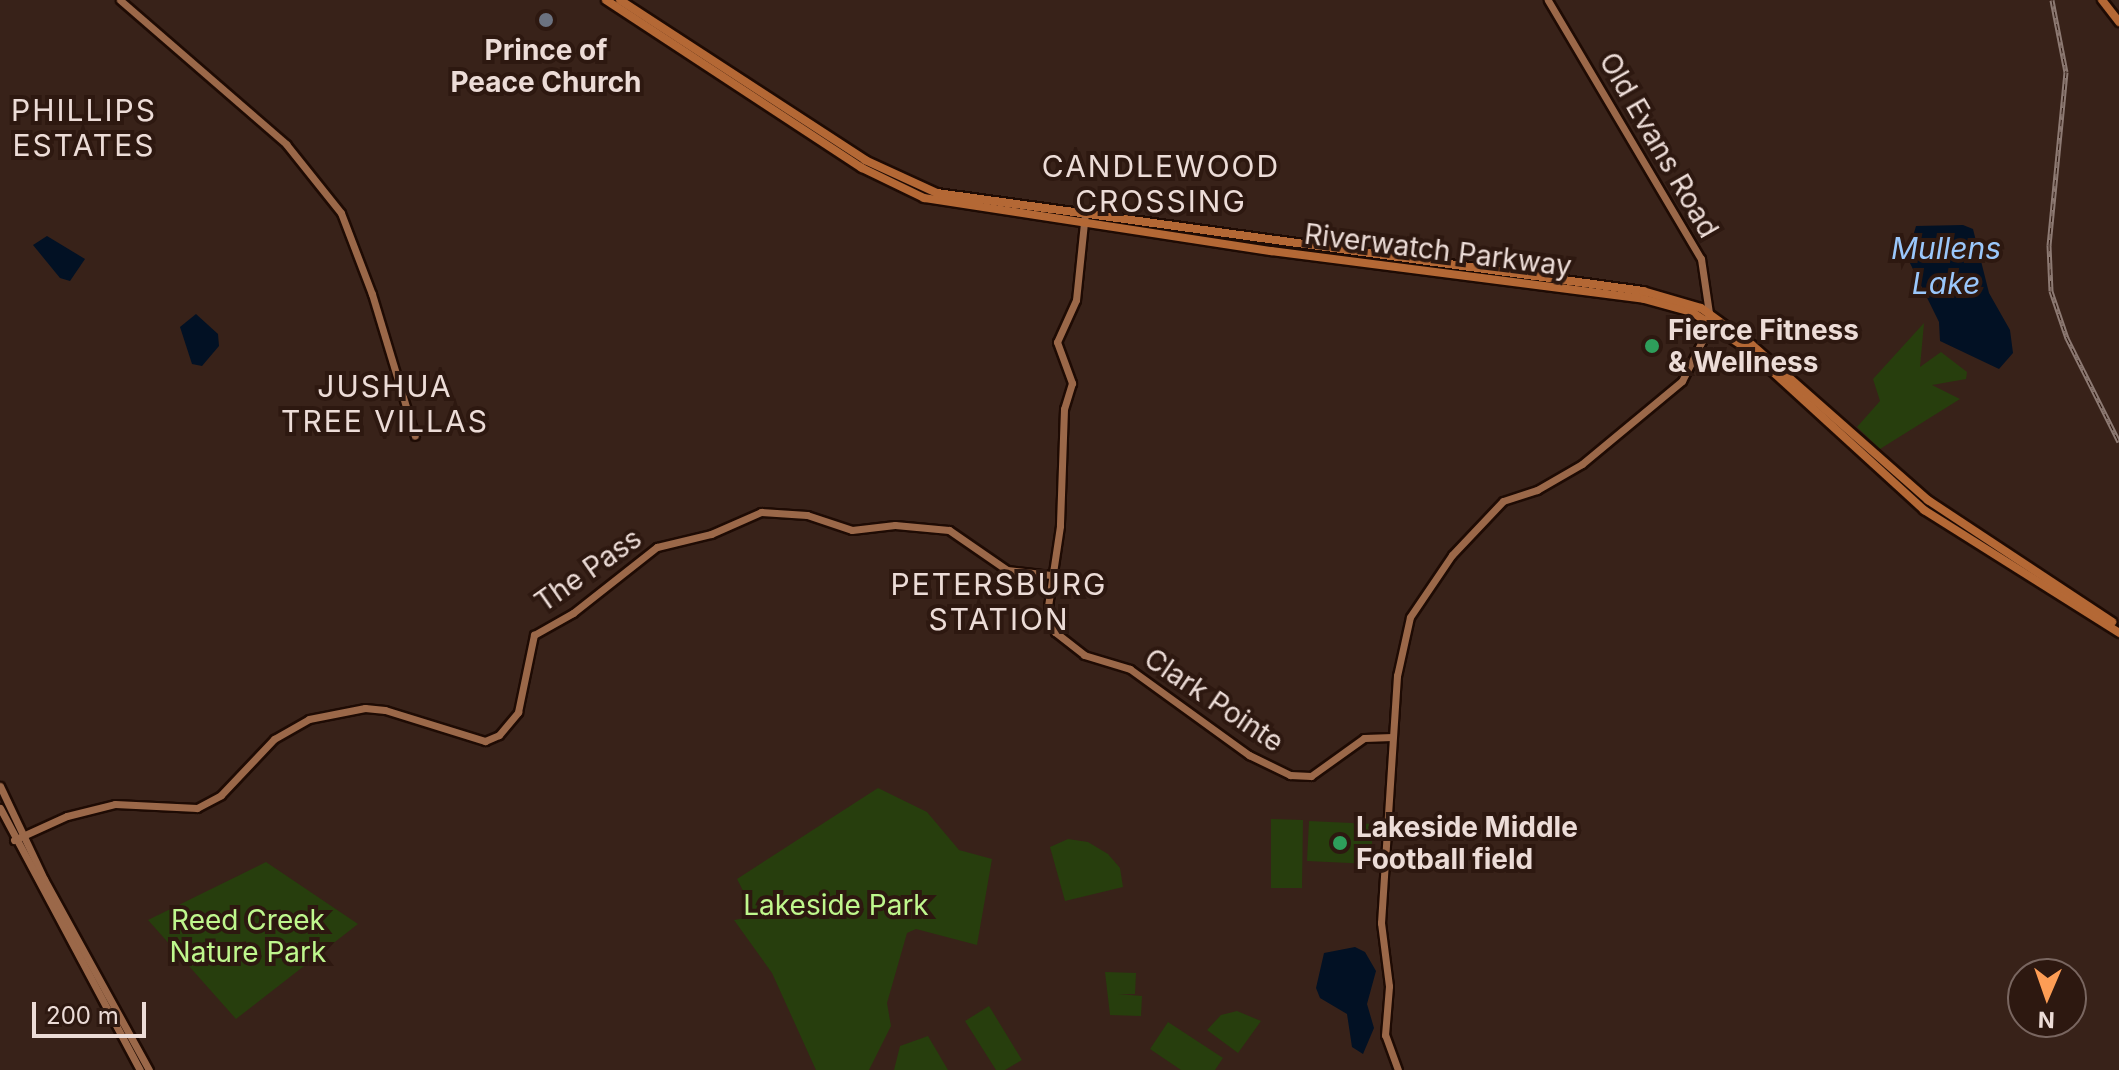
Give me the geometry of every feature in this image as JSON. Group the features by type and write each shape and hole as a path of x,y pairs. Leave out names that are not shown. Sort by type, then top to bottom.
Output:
{"main road":[{"name":"Riverwatch Parkway","path":"606,0 901,189 963,207 1085,218"},
{"name":"Riverwatch Parkway","path":"620,0 902,180 973,200 1644,299 1708,316 1924,510 2119,630"},
{"path":"2102,0 2119,22"}],"street":[{"path":"120,0 286,144 341,213 365,270 415,436"},
{"name":"Old Evans Road","path":"1548,0 1701,259 1708,316"},
{"name":"Clark Pointe","path":"1085,218 1076,300 1057,342 1072,383 1064,409 1060,526 1051,575 1049,619 1063,642 1084,655 1130,669 1264,764 1290,775 1311,776 1354,742 1392,737"},
{"path":"1398,1070 1385,1035 1389,986 1381,923 1392,737 1405,632 1418,602 1452,555 1503,501 1537,490 1582,464 1682,381 1702,341 1708,316"},
{"name":"The Pass","path":"18,839 33,831 115,804 197,808 221,795 274,739 309,719 365,708 385,710 485,741 499,735 518,712 534,635 573,613 657,547 711,534 761,512 807,515 852,530 895,525 949,530 1007,570 1051,575"},
{"path":"0,786 17,827 18,839 28,848 78,953 149,1070"},
{"path":"0,808 140,1070"},
{"path":"17,827 33,831 28,848"}],"green space":[{"path":"1924,323 1920,367 1941,352 1967,372 1966,379 1932,385 1960,399 1880,449 1857,427 1880,401 1873,379"},
{"name":"Lakeside Park","path":"878,788 927,812 959,850 992,859 977,945 916,929 907,933 887,1003 891,1026 869,1070 816,1070 772,973 734,920 756,916 737,879"},
{"path":"1271,819 1303,820 1302,888 1271,888"},
{"name":"Lakeside Middle Football field","path":"1309,821 1373,824 1371,864 1307,861"},
{"path":"1068,839 1088,842 1108,854 1120,868 1123,887 1065,901 1050,847"},
{"name":"Reed Creek Nature Park","path":"266,862 358,924 236,1019 148,920"},
{"path":"1105,972 1136,973 1135,994 1118,994 1142,996 1141,1016 1110,1015"},
{"path":"989,1006 1022,1060 1005,1070 996,1070 965,1021"},
{"path":"1237,1011 1261,1021 1238,1053 1207,1030 1221,1015"},
{"path":"1168,1022 1223,1058 1215,1070 1181,1070 1150,1049"},
{"path":"928,1036 948,1070 894,1070 900,1046"}],"water":[{"name":"Mullens Lake","path":"1963,225 1973,229 1989,293 2010,330 2013,353 1999,369 1940,341 1939,322 1907,257 1916,226"},
{"path":"47,236 85,259 70,281 60,278 33,245"},
{"path":"196,314 218,334 219,346 202,366 192,364 180,327"},
{"path":"1355,947 1365,952 1376,971 1367,1004 1374,1028 1363,1054 1352,1047 1347,1014 1320,998 1316,988 1324,953"}],"railway":[{"path":"2052,0 2066,72 2049,245 2051,291 2067,338 2119,442"}],"place":[{"name":"Prince of Peace Church","path":"546,20"},
{"name":"Fierce Fitness & Wellness","path":"1652,346"},
{"name":"Lakeside Middle Football field","path":"1340,843"}],"district":[{"name":"PHILLIPS ESTATES","path":"84,127"},
{"name":"CANDLEWOOD CROSSING","path":"1161,183"},
{"name":"JUSHUA TREE VILLAS","path":"385,403"},
{"name":"PETERSBURG STATION","path":"999,601"}]}
